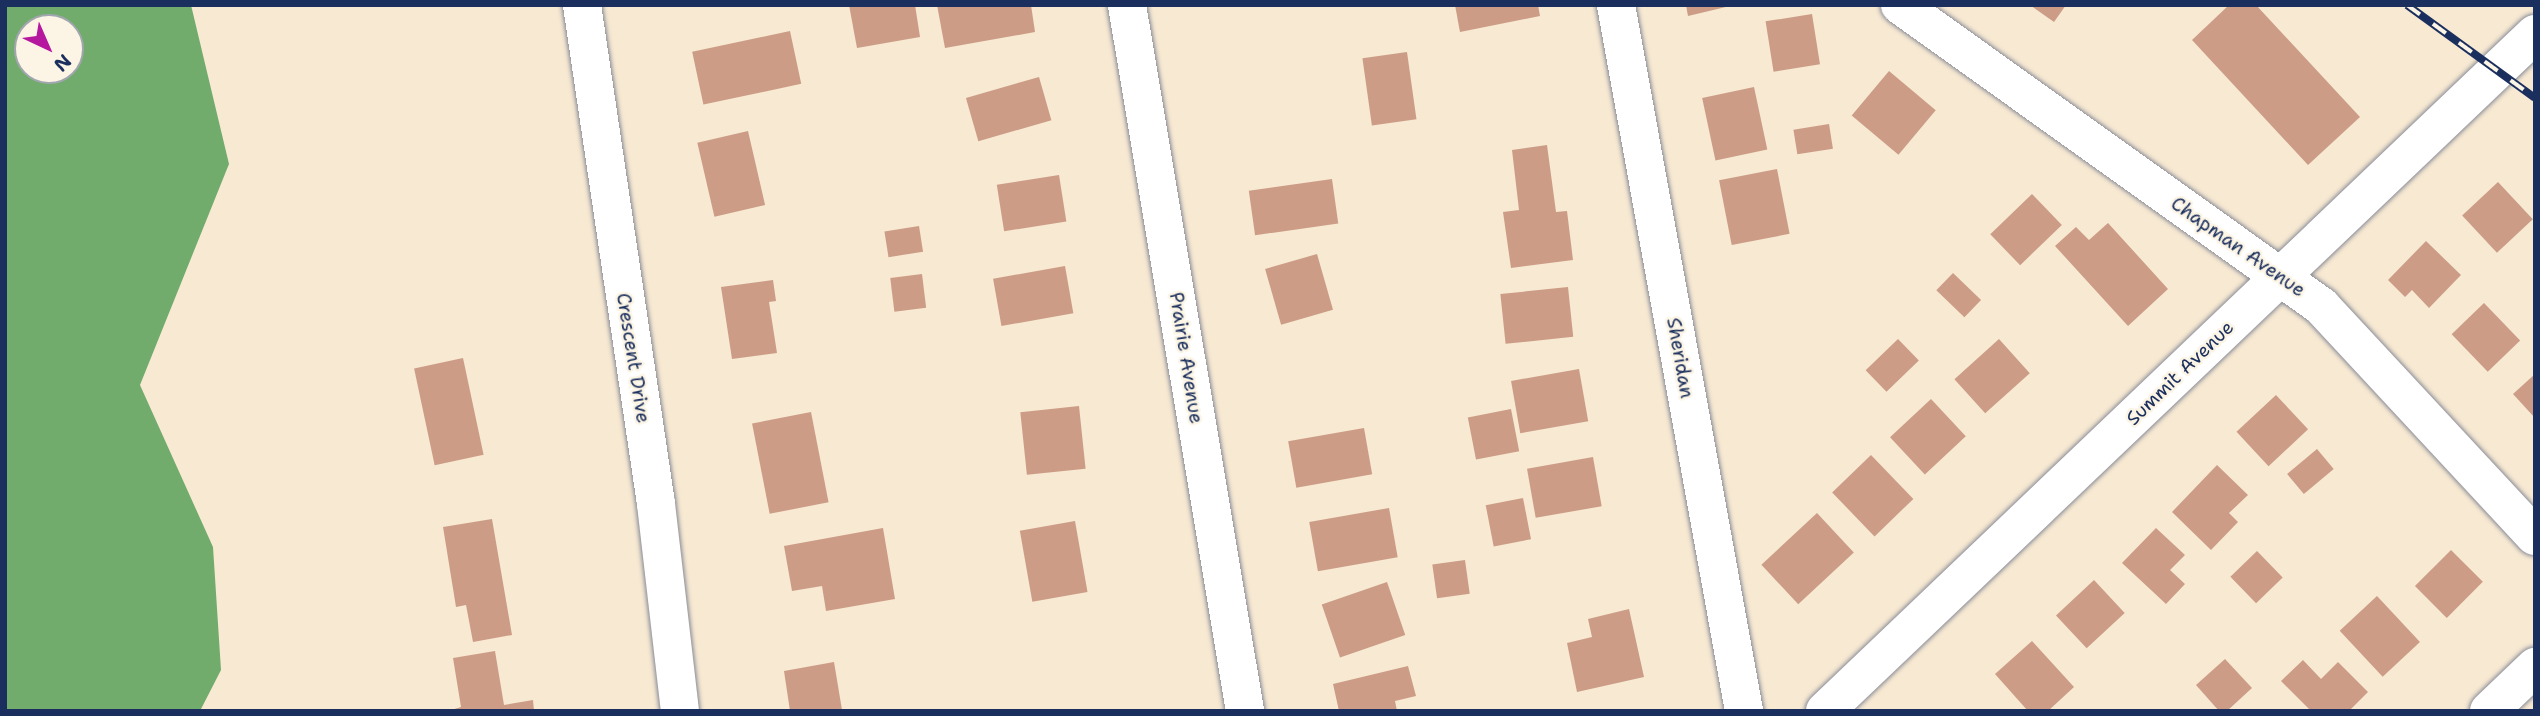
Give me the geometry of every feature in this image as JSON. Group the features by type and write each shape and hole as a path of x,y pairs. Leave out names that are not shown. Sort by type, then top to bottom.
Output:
{"street":[{"name":"Crescent Drive","path":"582,5 656,504 680,711"},
{"name":"Prairie Avenue","path":"1127,5 1245,711"},
{"name":"Sheridan","path":"1616,5 1744,711"},
{"name":"Chapman Avenue","path":"1900,5 2321,306 2535,536"},
{"name":"Summit Avenue","path":"1825,711 2535,34"},
{"path":"2489,711 2535,667"}],"green space":[{"path":"5,5 191,5 229,164 140,385 213,547 221,670 200,711 5,711"}],"building":[{"path":"849,5 915,5 920,37 857,48"},
{"path":"937,5 1031,5 1035,32 945,48"},
{"path":"1455,5 1538,5 1540,16 1460,32"},
{"path":"1686,5 1729,5 1730,6 1688,16"},
{"path":"2030,5 2066,5 2054,22"},
{"path":"2229,5 2256,5 2360,117 2308,165 2192,40"},
{"path":"1812,14 1820,64 1774,72 1766,21"},
{"path":"790,31 801,84 703,105 692,52"},
{"path":"1407,52 1416,119 1372,126 1362,58"},
{"path":"1889,71 1936,110 1898,155 1852,115"},
{"path":"1039,77 1051,120 978,141 966,98"},
{"path":"1754,87 1767,150 1715,161 1702,98"},
{"path":"1829,124 1833,149 1797,154 1793,130"},
{"path":"748,131 765,205 714,217 697,143"},
{"path":"1547,145 1556,212 1567,211 1573,260 1511,268 1503,212 1519,210 1512,150"},
{"path":"1777,169 1790,234 1732,245 1719,180"},
{"path":"1059,175 1066,221 1004,231 997,185"},
{"path":"1332,179 1338,224 1255,235 1249,191"},
{"path":"2498,182 2533,219 2497,253 2462,215"},
{"path":"2032,194 2062,225 2020,265 1990,234"},
{"path":"2108,223 2168,289 2128,326 2055,246 2076,227 2089,240"},
{"path":"919,226 923,252 888,257 884,231"},
{"path":"2426,241 2461,275 2429,308 2412,290 2405,297 2388,280"},
{"path":"1317,254 1333,310 1281,325 1265,269"},
{"path":"1065,266 1073,313 1001,326 993,279"},
{"path":"1953,273 1981,300 1964,317 1936,290"},
{"path":"922,274 926,308 894,312 890,278"},
{"path":"773,280 776,301 769,302 777,353 732,359 721,287"},
{"path":"1568,287 1573,337 1506,344 1500,294"},
{"path":"2484,303 2520,340 2488,372 2452,334"},
{"path":"1898,339 1919,361 1886,392 1866,370"},
{"path":"1999,339 2030,373 1985,413 1954,379"},
{"path":"463,358 484,455 435,465 414,368"},
{"path":"1579,369 1588,421 1520,433 1511,381"},
{"path":"2535,374 2535,418 2513,394"},
{"path":"2276,395 2308,429 2269,466 2237,432"},
{"path":"1931,399 1966,436 1925,474 1890,437"},
{"path":"1079,406 1086,469 1027,475 1020,412"},
{"path":"1511,409 1519,451 1476,460 1468,417"},
{"path":"811,412 829,502 770,514 752,423"},
{"path":"1364,428 1372,474 1296,488 1288,441"},
{"path":"2317,449 2334,469 2304,494 2287,474"},
{"path":"1871,455 1913,499 1875,536 1832,493"},
{"path":"1593,457 1602,506 1536,518 1527,469"},
{"path":"2217,465 2248,495 2229,513 2238,522 2211,550 2172,512"},
{"path":"1523,498 1531,539 1494,546 1486,505"},
{"path":"1389,508 1398,557 1318,571 1309,522"},
{"path":"1817,513 1854,552 1798,604 1761,565"},
{"path":"492,519 512,635 473,642 466,605 456,607 443,527"},
{"path":"1075,521 1088,592 1032,602 1020,531"},
{"path":"883,528 895,599 826,611 822,586 792,591 784,546"},
{"path":"2156,528 2185,555 2170,570 2185,584 2166,604 2122,563"},
{"path":"2451,550 2483,582 2447,618 2415,586"},
{"path":"2257,551 2283,578 2256,603 2230,577"},
{"path":"1465,560 1470,594 1437,598 1432,565"},
{"path":"2094,580 2125,613 2087,648 2056,615"},
{"path":"1387,582 1405,635 1340,657 1322,604"},
{"path":"2377,596 2420,642 2383,677 2340,631"},
{"path":"1629,609 1644,677 1577,692 1567,643 1592,637 1588,619"},
{"path":"2032,641 2074,687 2048,711 2028,711 1995,674"},
{"path":"495,651 504,705 533,700 534,711 448,711 461,707 453,658"},
{"path":"2225,659 2252,688 2227,711 2219,711 2196,685"},
{"path":"2303,660 2321,679 2338,662 2368,692 2349,711 2311,711 2281,681"},
{"path":"834,662 842,710 790,711 784,671"},
{"path":"1408,666 1416,696 1395,701 1397,711 1339,711 1333,684"}],"railway":[{"path":"2407,5 2535,98"}]}
